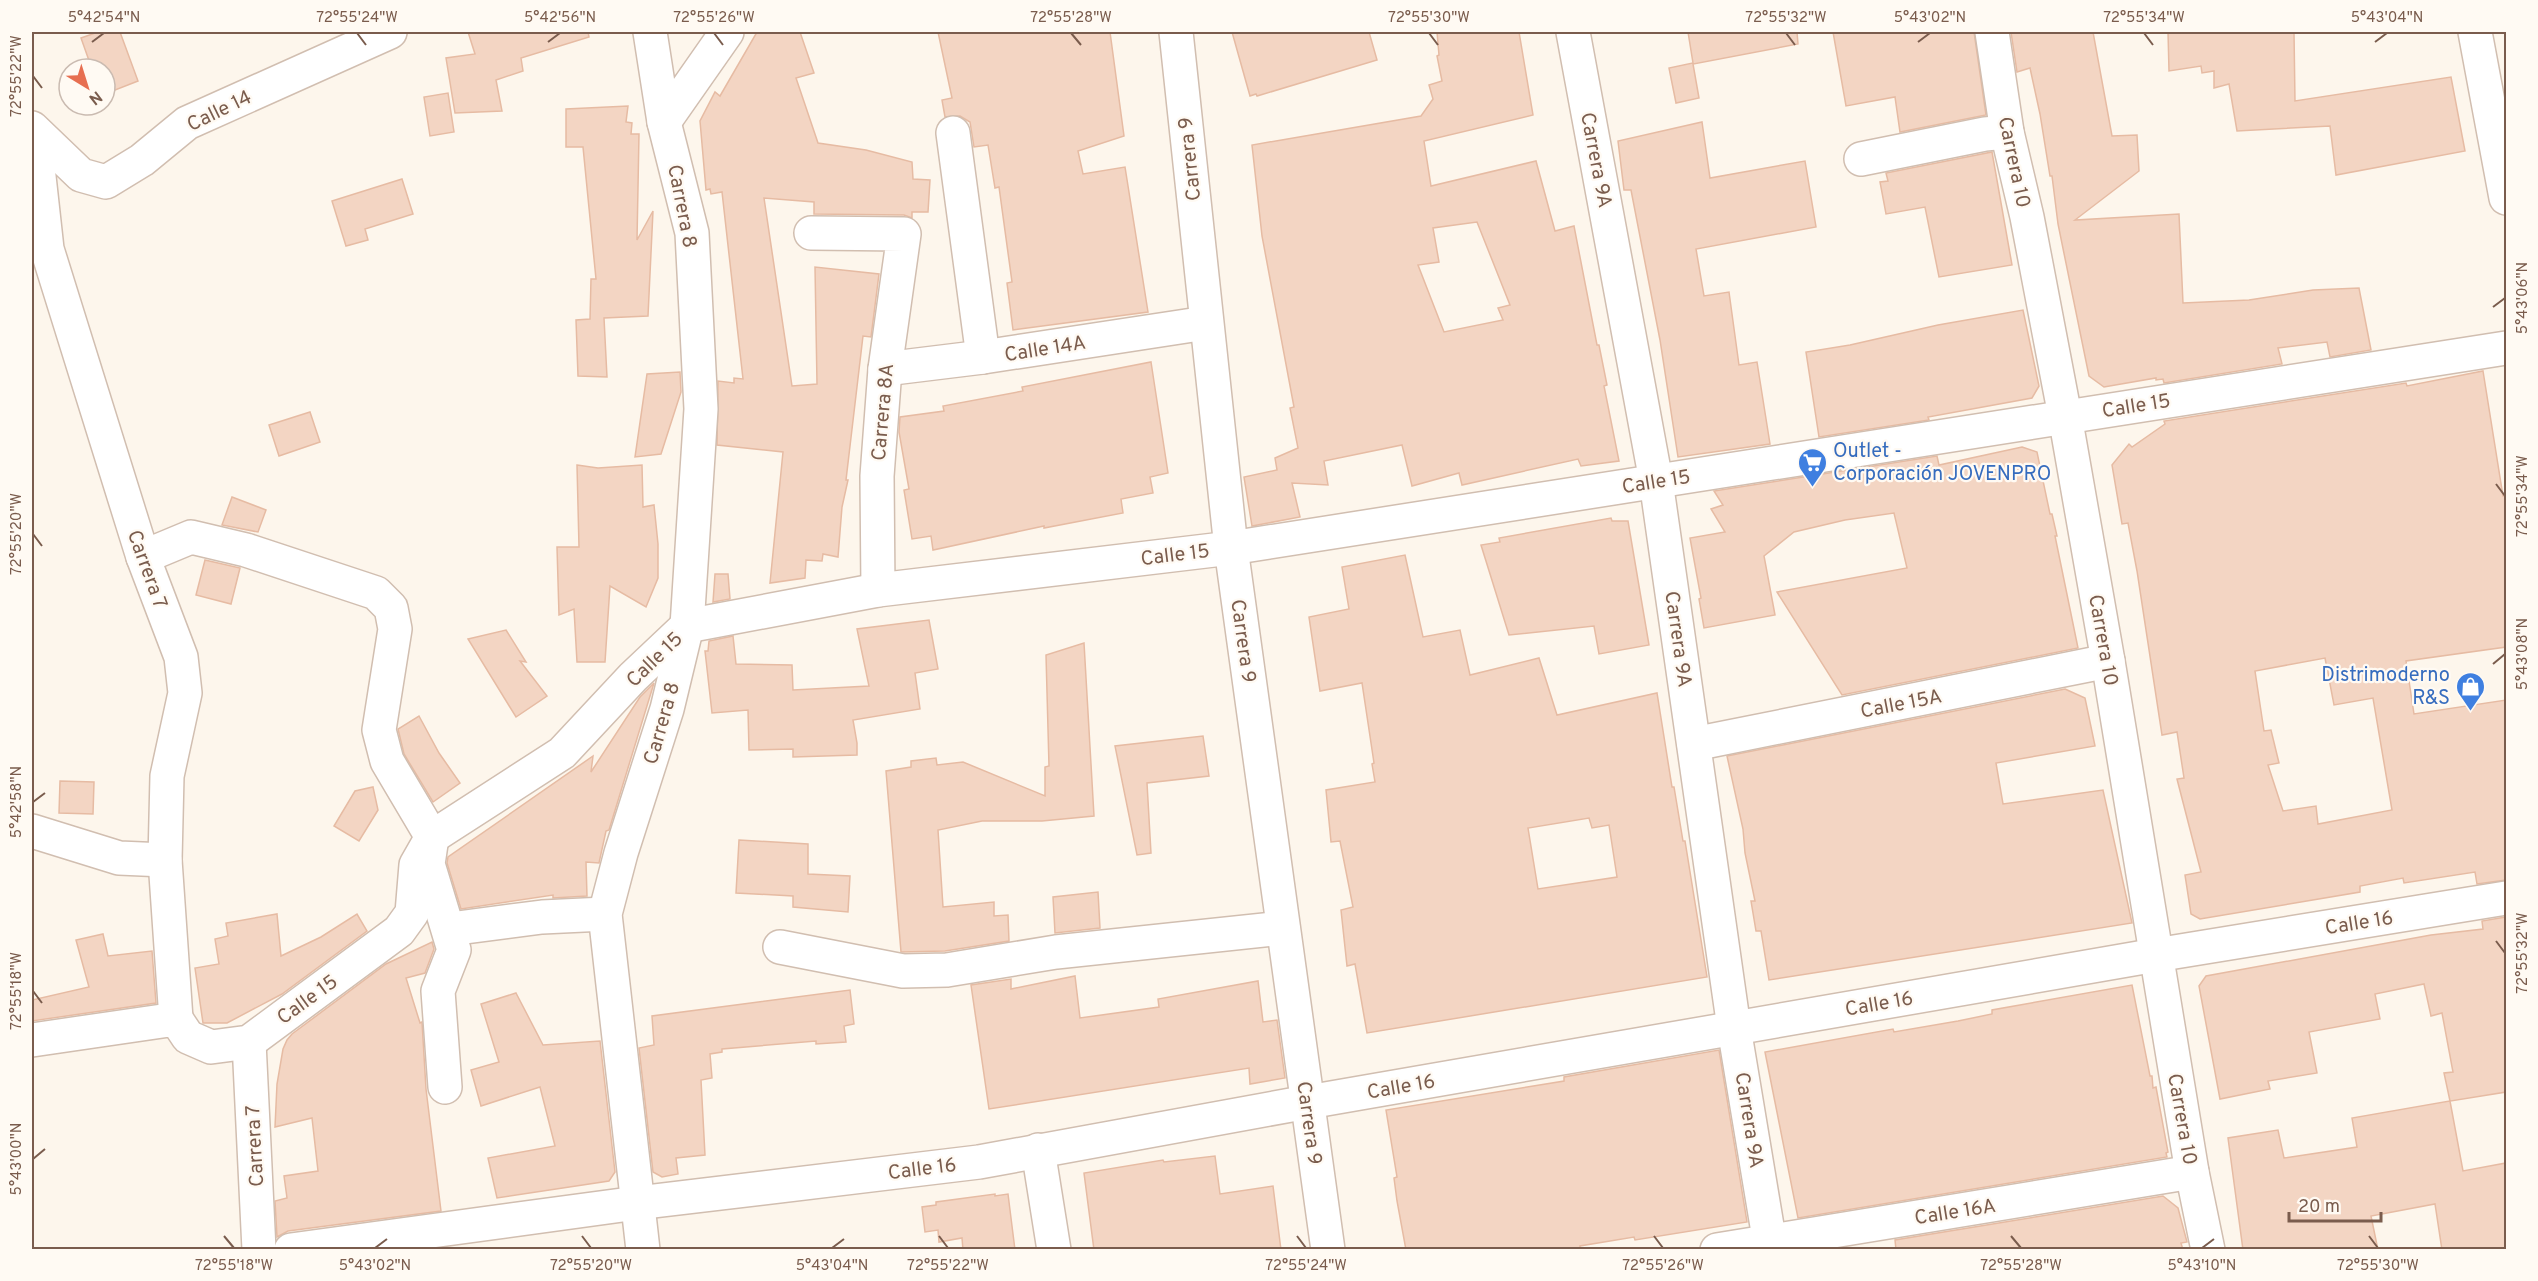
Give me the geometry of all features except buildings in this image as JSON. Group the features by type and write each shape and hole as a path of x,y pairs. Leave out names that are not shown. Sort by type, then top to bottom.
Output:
{"street":[{"name":"Calle 14","path":"33,130 81,175 106,182 142,160 187,123 390,32"},
{"name":"Carrera 8","path":"643,1250 605,914 621,853 667,709 687,626 701,409 692,233 664,122 650,32"},
{"path":"664,122 727,32"},
{"name":"Carrera 9","path":"1176,32 1231,548 1328,1250"},
{"name":"Carrera 9A","path":"1573,32 1656,481 1734,1028 1770,1245"},
{"name":"Carrera 10","path":"1992,32 2007,132 2027,218 2065,416 2108,661 2192,1172 2208,1250"},
{"path":"2475,32 2506,198"},
{"name":"Carrera 7","path":"33,130 47,249 143,557 181,657 185,693 167,777 165,860 176,1019"},
{"path":"1861,159 1985,134 2007,132"},
{"path":"953,133 983,357"},
{"name":"Carrera 8A","path":"811,233 904,234 885,369 877,476 878,590"},
{"name":"Calle 14A","path":"885,369 983,357 1206,323"},
{"name":"Calle 15","path":"176,1019 188,1037 211,1047 249,1042 399,931 412,913 416,865 432,837 562,753 633,677 687,626 878,590 1231,548 2506,348"},
{"path":"143,557 191,537 246,550 376,593 391,608 395,629 379,730 387,761 432,837 428,864 450,929 454,950 438,991 445,1088"},
{"name":"Calle 15A","path":"1694,744 2108,661"},
{"path":"32,831 119,858 165,860"},
{"name":"Calle 16","path":"291,1250 388,1243 637,1203 979,1162 1307,1102 2156,955 2506,898"},
{"path":"450,929 542,917 605,914"},
{"path":"780,947 903,971 947,970 1056,952 1283,928"},
{"path":"32,1040 176,1019"},
{"name":"Carrera 7","path":"249,1042 259,1250"},
{"path":"1038,1150 1054,1250"},
{"name":"Calle 16A","path":"1718,1250 1770,1245 2192,1172"}],"place":[{"name":"Outlet - Corporación JOVENPRO","path":"1812,488"},
{"name":"Distrimoderno R&S","path":"2471,712"}]}
